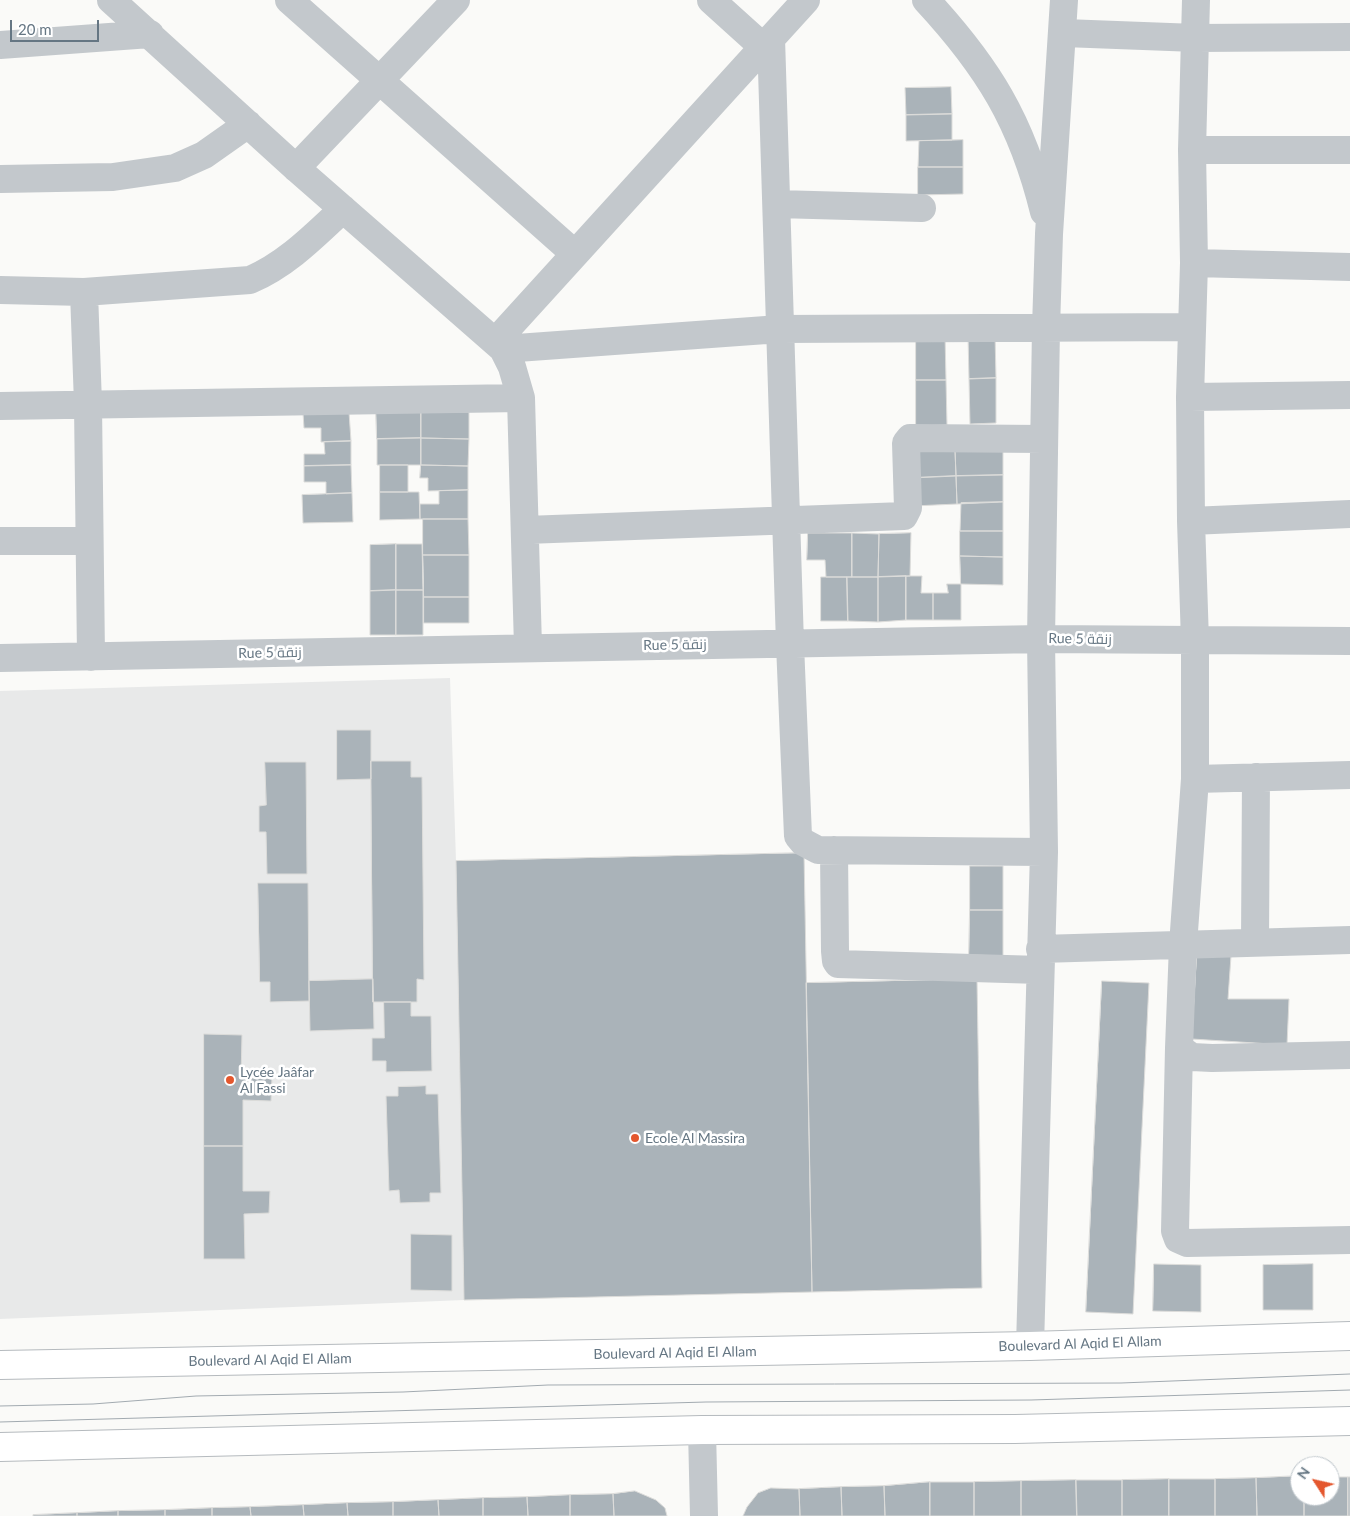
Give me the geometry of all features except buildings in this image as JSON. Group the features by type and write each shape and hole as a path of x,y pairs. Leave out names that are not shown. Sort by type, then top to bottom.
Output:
{"main road":[{"name":"Boulevard Al Aqid El Allam","path":"0,1365 1030,1346 1350,1336"},
{"path":"0,1447 702,1430 1015,1430 1350,1421"}],"street":[{"path":"289,0 575,254"},
{"path":"296,168 456,0"},
{"path":"711,0 767,43 776,204 798,836 803,842 818,850 1044,852"},
{"path":"500,345 575,254 806,0"},
{"path":"926,0 979,62 995,85 1016,124 1032,167 1049,234"},
{"path":"1030,1346 1044,852 1041,639 1046,328 1049,234 1064,33 1064,0"},
{"path":"1196,0 1192,150 1194,264 1190,397 1191,521 1195,641 1195,779 1183,945 1175,1231 1178,1239 1187,1243 1350,1240"},
{"path":"124,4 150,34 296,168 500,345 512,367 521,398 528,648"},
{"path":"1064,33 1196,38 1350,37"},
{"path":"0,45 150,34"},
{"path":"0,179 113,177 175,168 204,155 248,124"},
{"path":"1192,150 1350,150"},
{"path":"776,204 922,208"},
{"path":"0,290 84,292 250,280 273,270 286,261 343,208"},
{"path":"1194,264 1350,267"},
{"path":"84,292 88,404 92,657"},
{"path":"500,345 780,329 1192,327"},
{"path":"1190,397 1350,395"},
{"path":"0,406 521,398"},
{"path":"526,530 904,516 908,508 906,443 910,438 1044,439"},
{"path":"1191,521 1350,514"},
{"path":"0,541 90,541"},
{"name":"Rue 5 زنقة","path":"0,658 1041,639 1350,641"},
{"path":"1195,779 1350,776"},
{"path":"1255,941 1256,777"},
{"path":"834,850 835,951 838,964 1040,960 1183,945 1255,941 1350,940"},
{"path":"1179,1048 1192,1057 1212,1058 1350,1055"},
{"path":"702,1430 704,1516"}],"shaded area":[{"name":"Lycée Jaâfar Al Fassi","path":"450,678 456,861 464,1300 0,1319 0,691"}],"tram line":[{"path":"0,1406 93,1404 196,1396 403,1392 548,1385 1121,1383 1350,1374"},
{"path":"0,1422 706,1402 1031,1400 1350,1390"}],"place":[{"name":"Lycée Jaâfar Al Fassi","path":"230,1080"},
{"name":"Ecole Al Massira","path":"635,1138"}]}
